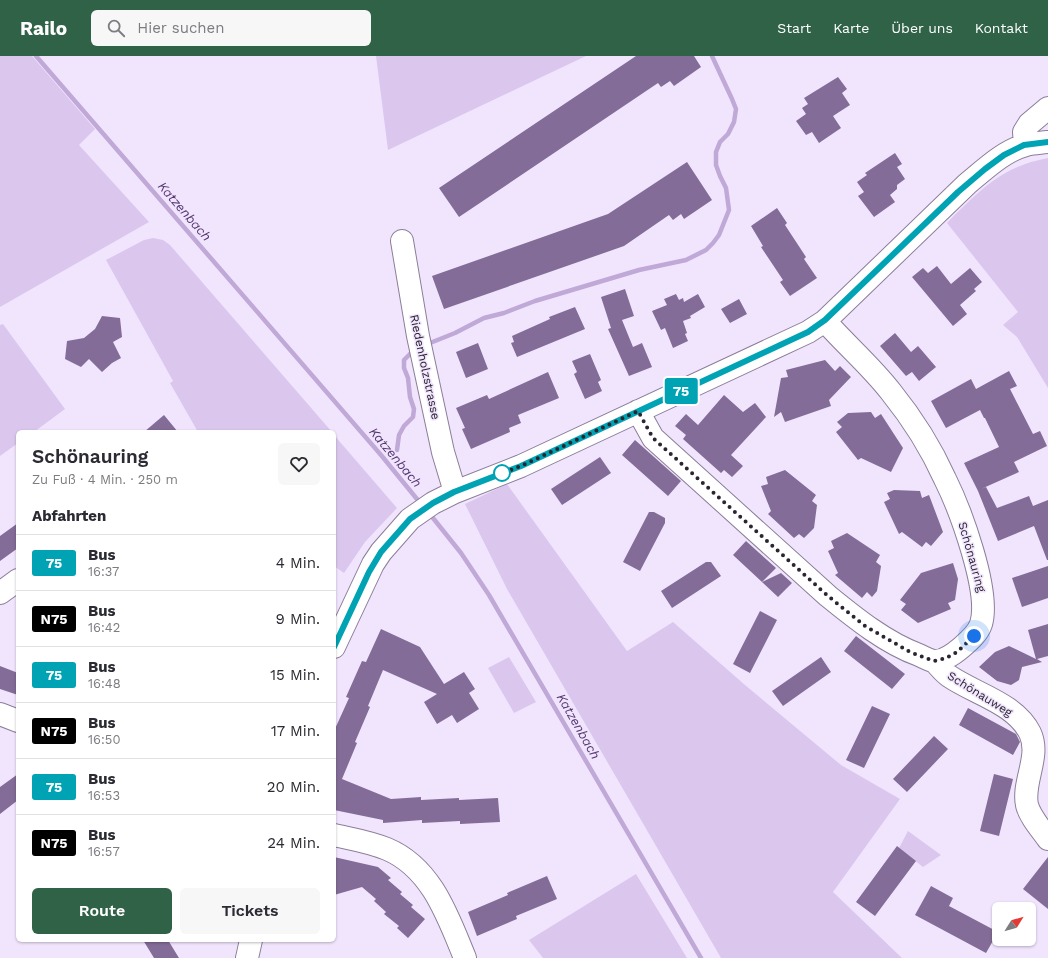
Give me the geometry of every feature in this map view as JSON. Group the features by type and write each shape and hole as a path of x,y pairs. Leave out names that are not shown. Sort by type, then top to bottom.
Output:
{"street":[{"path":"1024,145 1024,132 1029,124 1048,108"},
{"path":"336,643 373,564 391,540 415,515 454,492 521,466 802,335 825,320 967,184 1004,155 1024,145 1048,142"},
{"name":"Riedenholzstrasse","path":"402,241 418,336 443,452 454,492"},
{"name":"Schönauring","path":"825,320 891,391 913,422 946,479 971,547 982,590 984,606 981,624 974,636 957,652 946,658 934,661"},
{"path":"638,411 653,438 828,596 865,626 910,652 934,661"},
{"path":"0,593 16,581"},
{"name":"Schönauweg","path":"934,661 949,676 1008,709 1022,721 1031,734 1034,752 1026,797 1028,807 1048,839"},
{"path":"0,714 16,720"},
{"path":"336,835 373,844 388,850 404,859 419,872 432,887 444,908 465,958"},
{"path":"246,958 250,942"}],"shaded area":[{"path":"0,56 32,56 95,129 79,145 149,222 0,307"},
{"path":"376,56 586,56 388,150"},
{"path":"1048,158 1048,388 1017,337 1003,325 1018,312 947,223 984,188 1003,174 1023,165"},
{"path":"153,238 163,240 170,245 330,430 197,430 170,383 173,381 106,260 144,240"},
{"path":"3,324 65,409 37,430 16,430 16,444 0,456 0,325"},
{"path":"336,437 397,508 365,542 344,573 336,567"},
{"path":"507,484 627,651 673,622 745,685 841,765 900,799 833,892 902,958 721,958 507,589 465,504"},
{"path":"509,657 536,702 514,713 488,668"},
{"path":"908,831 941,855 923,867 899,848"},
{"path":"636,874 687,958 543,958 529,940"}],"building":[{"path":"636,56 694,56 701,67 674,86 670,81 661,87 658,83 459,217 439,188"},
{"path":"838,77 847,89 842,93 850,105 833,116 841,128 819,143 812,132 806,135 796,121 806,114 802,108 808,104 804,98"},
{"path":"895,153 902,164 897,167 905,179 897,185 897,189 890,195 895,202 874,217 858,196 864,192 857,182 867,175 865,173"},
{"path":"687,162 712,200 684,219 681,214 673,220 669,215 624,246 444,309 432,276 608,214"},
{"path":"777,208 787,223 785,225 806,257 804,259 817,278 790,296 780,282 783,280 761,247 763,246 751,226"},
{"path":"937,266 951,284 970,268 982,282 974,289 976,291 960,305 967,314 953,326 912,277 923,268 928,273"},
{"path":"625,289 634,316 622,320 633,347 642,343 652,367 629,376 608,329 611,328 601,297"},
{"path":"676,294 679,300 683,298 684,302 698,294 705,307 690,316 691,318 683,321 687,333 685,334 688,341 673,348 665,328 661,330 652,311 667,305 664,299"},
{"path":"739,299 747,314 730,323 721,309"},
{"path":"575,307 585,329 517,357 511,343 514,342 512,336 550,319 549,317"},
{"path":"102,316 120,318 122,337 113,342 121,358 112,363 102,372 89,359 81,367 65,359 67,341 84,338 95,329"},
{"path":"895,333 911,352 918,346 936,367 919,381 912,372 906,376 880,346"},
{"path":"478,343 488,369 466,378 456,352"},
{"path":"590,354 601,380 598,382 602,391 585,399 574,374 577,372 572,361"},
{"path":"825,360 835,371 840,366 851,377 829,400 831,406 785,422 781,412 774,417 781,378 788,377 786,370"},
{"path":"1009,371 1017,386 1010,389 1033,434 1040,431 1047,446 1014,462 1019,472 981,489 986,487 997,508 1029,496 1033,506 1048,500 1048,560 1034,526 998,541 978,491 964,463 999,447 980,410 946,428 931,401 971,379 976,389"},
{"path":"548,372 559,398 518,415 521,423 509,428 510,432 471,449 462,429 465,428 456,408 487,395 489,399"},
{"path":"724,395 743,412 755,403 766,417 731,455 743,466 732,477 724,470 721,473 683,439 686,435 675,426 686,414 698,425"},
{"path":"871,412 875,418 881,414 903,448 891,472 861,458 858,460 836,432 842,427 837,422 848,413"},
{"path":"164,415 176,430 146,430"},
{"path":"635,440 681,481 668,496 622,455"},
{"path":"600,457 611,473 562,505 551,489"},
{"path":"785,470 816,495 812,501 817,505 814,528 804,538 799,534 794,538 768,514 771,511 761,486 768,484 766,477"},
{"path":"894,490 920,491 922,498 929,495 943,532 931,546 926,542 922,547 902,532 899,534 884,502 890,499 887,493"},
{"path":"649,512 654,512 665,518 665,523 640,571 623,562"},
{"path":"16,524 16,549 0,561 0,536"},
{"path":"847,533 880,555 876,562 881,566 877,591 872,597 867,592 862,598 835,575 838,573 828,551 834,548 831,541"},
{"path":"746,541 776,568 762,582 733,555"},
{"path":"706,562 711,562 721,576 672,608 661,591"},
{"path":"953,563 958,579 955,600 948,603 951,609 918,623 901,610 906,604 900,600 921,573"},
{"path":"1048,566 1048,598 1022,607 1012,578"},
{"path":"781,573 792,583 778,597 762,582"},
{"path":"760,611 777,620 750,673 733,664"},
{"path":"1048,624 1048,656 1037,659 1042,662 1022,667 1019,680 1011,685 997,681 979,667 995,652 1009,646 1036,659 1028,630"},
{"path":"381,629 420,647 444,684 464,672 475,689 469,693 479,709 457,723 452,715 437,724 424,702 437,694 383,670 368,706 370,707 355,742 357,743 342,779 391,799 421,797 421,800 498,798 500,822 460,824 460,821 422,823 422,820 383,823 383,820 336,810 336,727 349,698 346,697 362,661 366,662"},
{"path":"856,636 905,674 892,689 844,651"},
{"path":"821,657 831,672 783,706 772,691"},
{"path":"0,666 16,672 16,694 0,689"},
{"path":"872,706 890,714 864,768 846,760"},
{"path":"968,708 1016,734 1020,742 1013,755 959,725"},
{"path":"934,736 948,749 907,792 893,779"},
{"path":"994,774 1013,779 999,836 980,831"},
{"path":"16,775 16,802 0,814 0,787"},
{"path":"897,846 916,861 875,916 856,902"},
{"path":"336,857 378,867 391,878 388,880 402,892 400,894 413,905 411,907 425,919 408,938 397,928 399,926 384,914 386,912 374,901 376,899 362,887 336,894"},
{"path":"1048,857 1048,909 1023,889"},
{"path":"547,876 557,899 516,916 517,919 477,936 468,912"},
{"path":"931,886 953,898 949,906 992,929 992,942 986,953 915,915"},
{"path":"144,942 169,942 179,958 154,958"}],"waterway":[{"name":"Katzenbach","path":"36,56 381,455 421,504"},
{"path":"430,343 455,333 484,318 504,313 535,301 639,270 686,260 706,250 713,243 719,235 729,210 726,188 716,165 716,152 720,142 728,134 734,122 736,109 712,56"},
{"path":"397,450 399,435 404,426 413,417 414,409 410,397 408,378 404,368 404,360 410,354"},
{"name":"Katzenbach","path":"429,513 461,553 489,595 701,958"}],"bus line":[{"name":"75","path":"336,643 373,564 401,528 415,515 454,492 521,466 808,332 825,320 958,192 985,169 1004,155 1024,145 1048,142"}],"route":[{"path":"502,473 500,474 521,466 638,411 653,438 828,596 865,626 910,652 934,661 946,658 957,652 974,636"}]}
